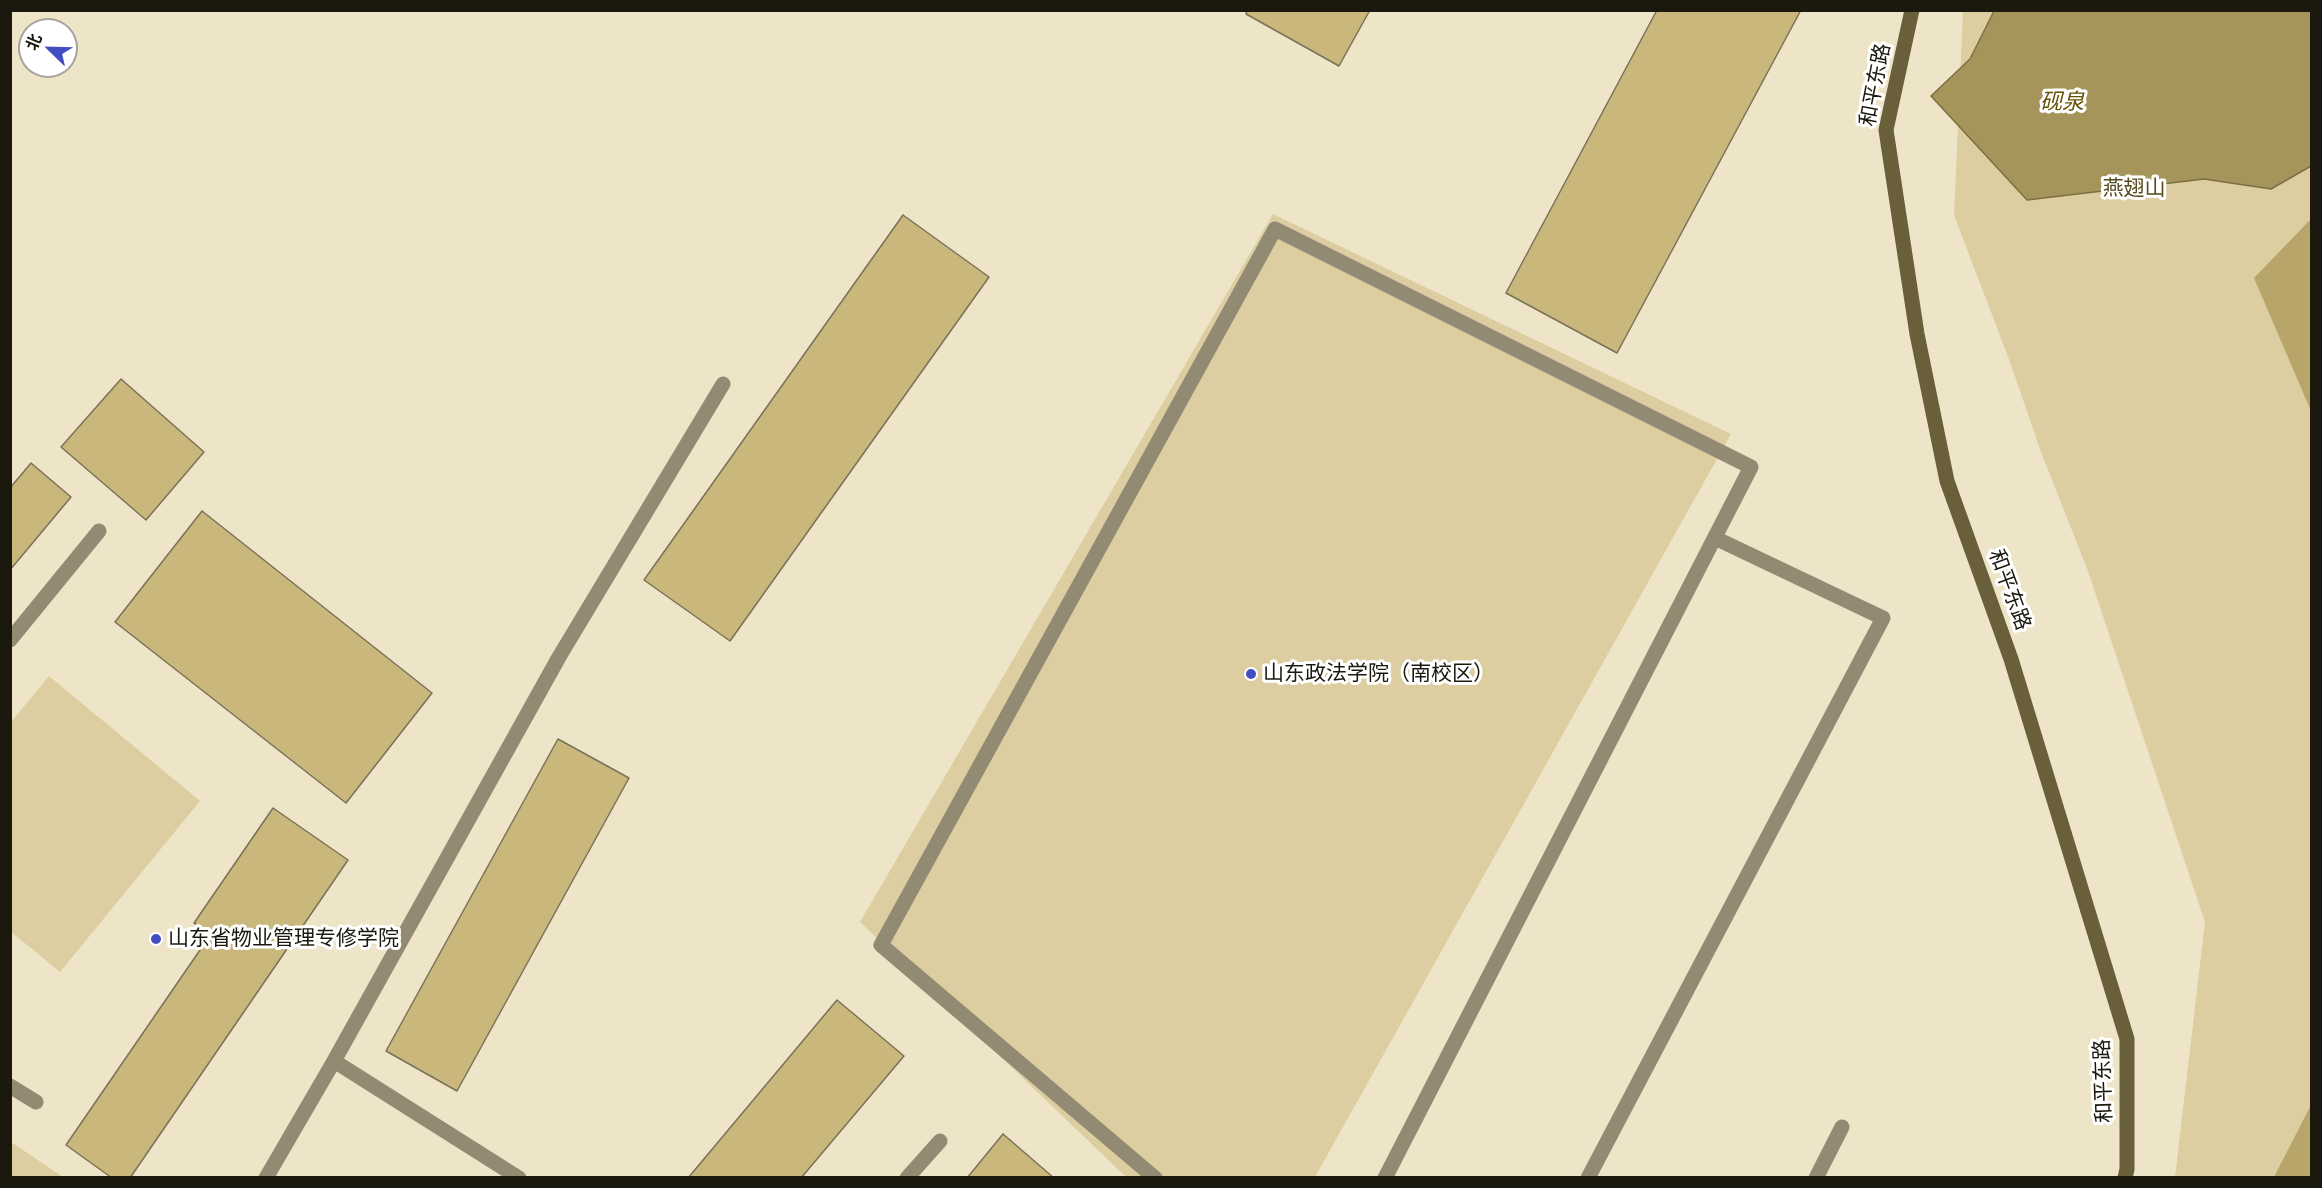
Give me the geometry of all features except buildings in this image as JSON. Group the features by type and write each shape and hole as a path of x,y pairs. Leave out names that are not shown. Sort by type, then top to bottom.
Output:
{"main road":[{"name":"和平东路","path":"1912,10 1886,130 1917,334 1947,481 2011,658 2127,1039 2127,1169 2125,1178"}],"street":[{"path":"1155,1178 881,945 1275,229 1751,467 1385,1178"},
{"path":"266,1178 334,1061 559,657 723,384"},
{"path":"10,640 99,531"},
{"path":"1588,1178 1883,618 1715,538"},
{"path":"334,1061 519,1178"},
{"path":"10,1086 36,1102"},
{"path":"1816,1178 1842,1127"},
{"path":"907,1178 940,1142"}],"green space":[{"name":"燕翅山","path":"1963,11 2311,11 2311,1177 2175,1177 2205,922 2088,571 2041,452 2010,362 1954,215"},
{"path":"1273,214 1731,434 1315,1177 1126,1177 860,922"},
{"path":"49,676 200,801 60,972 10,931 11,722"},
{"path":"11,1142 63,1177 11,1177"}],"shaded area":[{"path":"2311,219 2311,411 2254,278"},
{"path":"2311,1105 2311,1177 2274,1177"}],"water":[{"name":"砚泉","path":"1994,11 2311,11 2311,166 2271,189 2204,179 2027,200 1931,96 1970,59"}],"place":[{"name":"山东政法学院（南校区）","path":"1251,674"},
{"name":"山东省物业管理专修学院","path":"156,939"}]}
